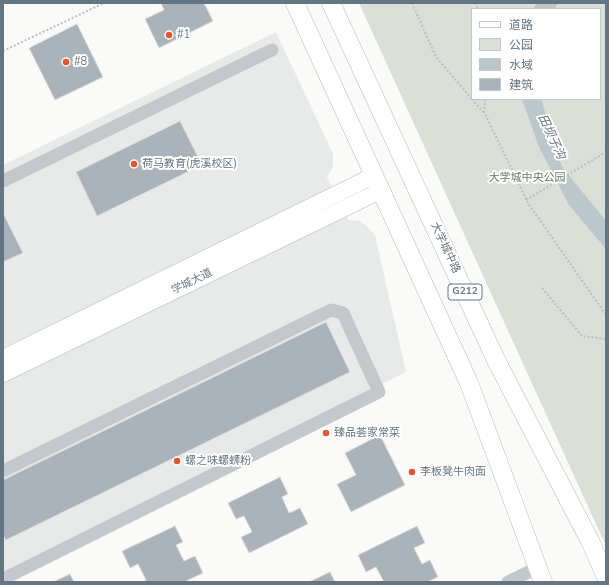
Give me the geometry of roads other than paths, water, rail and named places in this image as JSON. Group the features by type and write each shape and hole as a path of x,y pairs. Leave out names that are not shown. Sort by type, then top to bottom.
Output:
{"highway":[{"name":"G212","path":"295,3 469,383 540,575"},
{"name":"大学城中路","path":"331,3 496,360 591,543 606,577"}],"main road":[{"name":"学城大道","path":"3,358 378,182"},
{"name":"学城大道","path":"3,374 378,182"}],"street":[{"path":"3,181 272,50"},
{"path":"3,471 331,310 343,313 379,392 3,578"},
{"path":"508,582 540,575"}],"water":[{"path":"537,3 558,3 556,8 534,8"},
{"name":"田坝子沟","path":"522,100 541,100 562,167 606,221 606,249 569,205 539,147"}],"place":[{"name":"#1","path":"169,35"},
{"name":"#8","path":"66,62"},
{"name":"荷马教育(虎溪校区)","path":"134,164"},
{"name":"臻品荟家常菜","path":"326,433"},
{"name":"螺之味螺蛳粉","path":"177,461"},
{"name":"李板凳牛肉面","path":"412,472"}],"park label":[{"name":"大学城中央公园","path":"527,178"}]}
